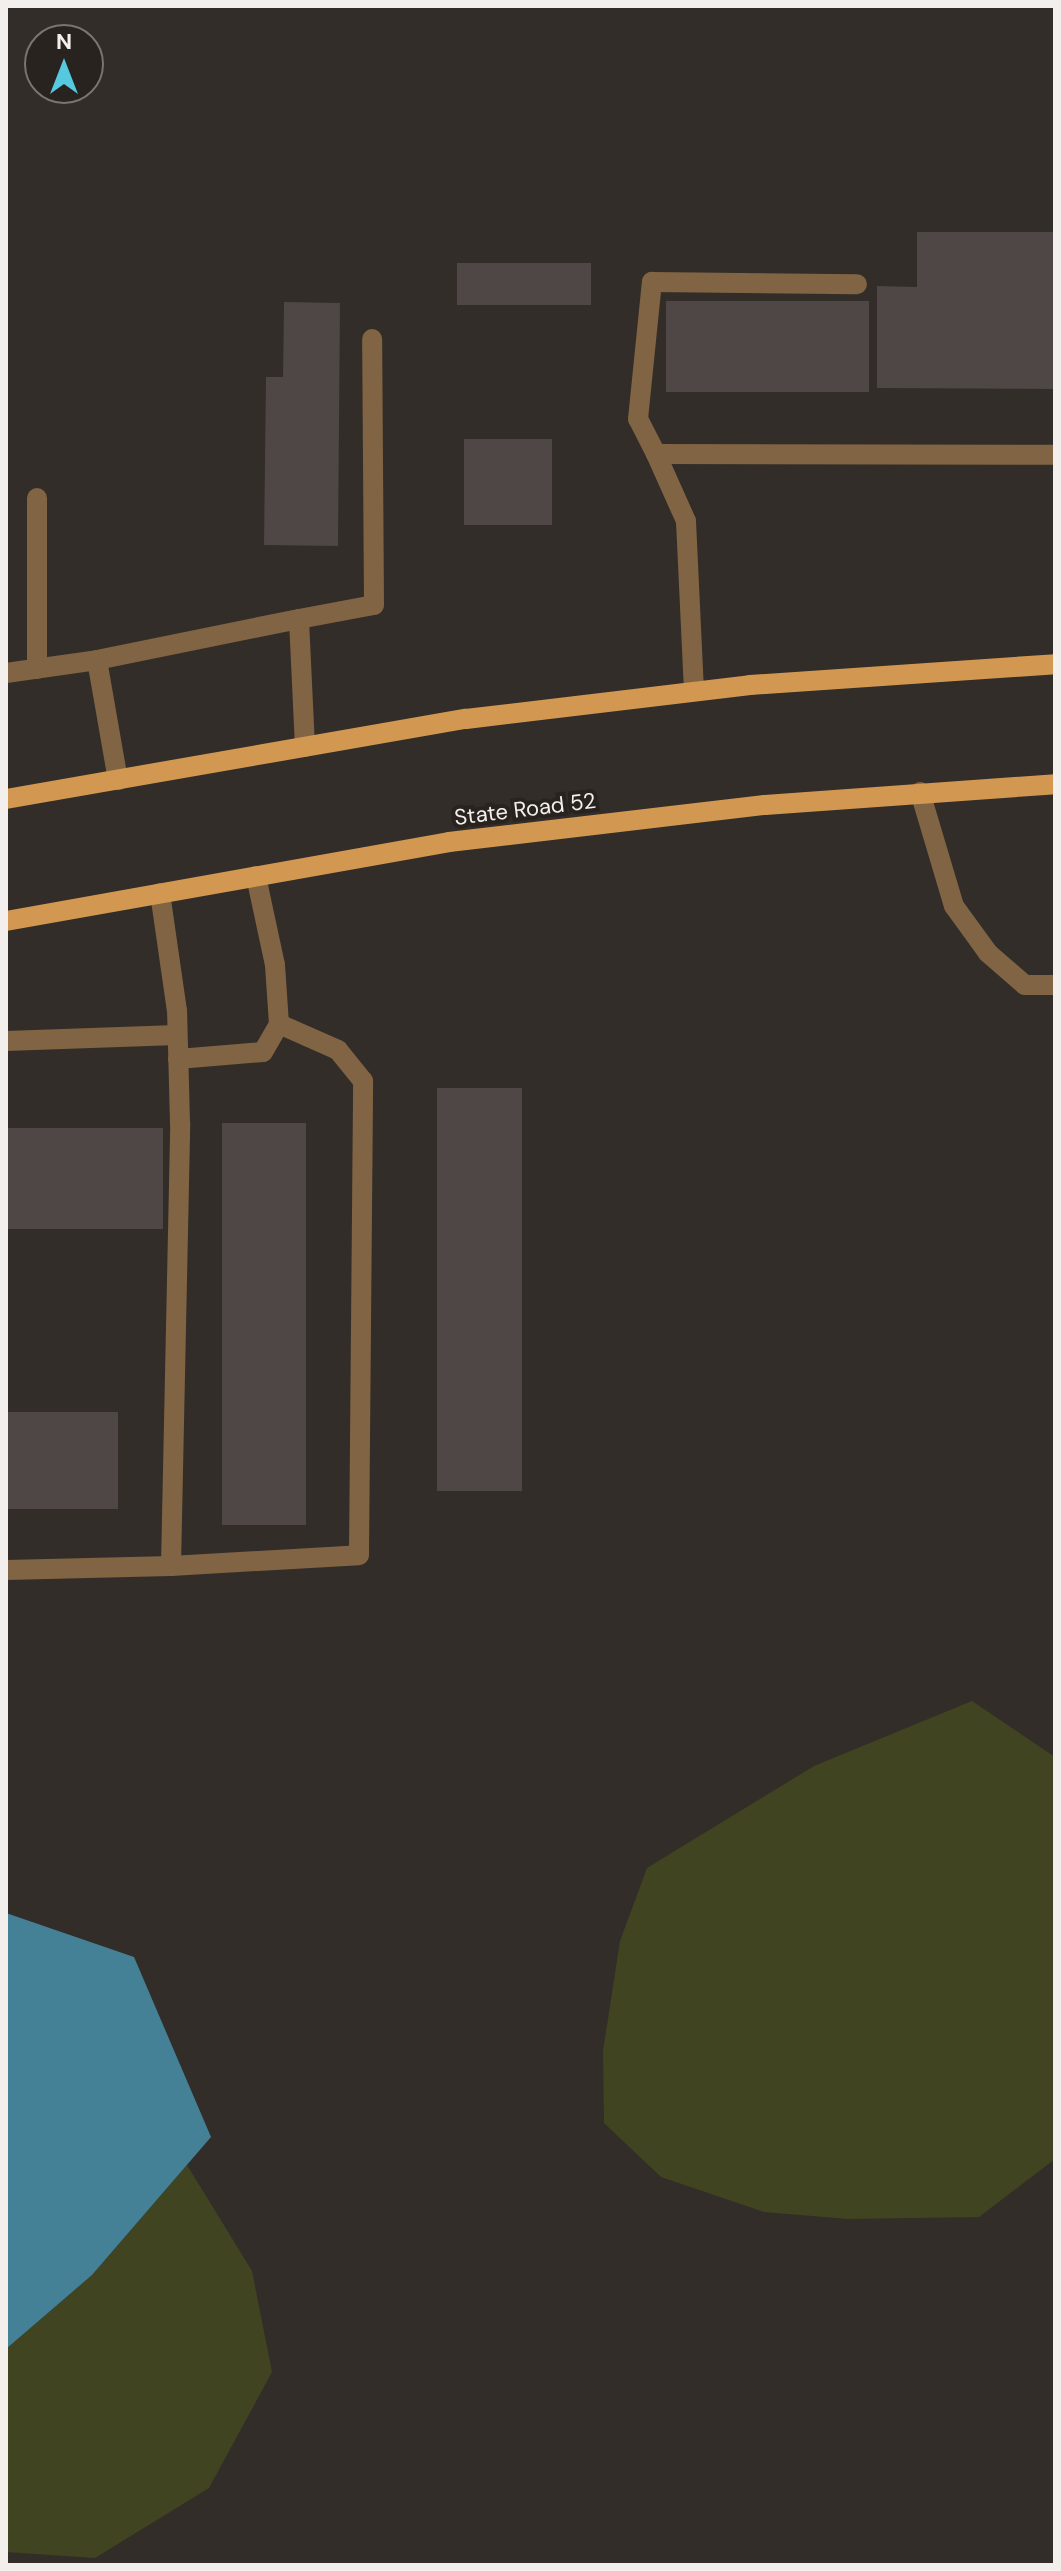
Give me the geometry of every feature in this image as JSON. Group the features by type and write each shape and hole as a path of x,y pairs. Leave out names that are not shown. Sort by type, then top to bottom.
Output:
{"main road":[{"path":"6,799 466,719 694,691 1055,664"},
{"name":"State Road 52","path":"6,921 449,842 920,792 1055,784"}],"lane":[{"path":"694,691 686,521 638,419 652,282 857,284"},
{"path":"6,673 97,660 374,605 372,339"},
{"path":"656,454 1055,455"},
{"path":"37,498 37,669"},
{"path":"299,619 305,747"},
{"path":"97,660 118,780"},
{"path":"920,792 954,906 988,953 1025,985 1055,985"},
{"path":"178,1059 263,1052 279,1024 275,965 256,876"},
{"path":"160,893 178,1059 171,1566"},
{"path":"6,1570 171,1566 359,1555 363,1081 338,1050 279,1024"},
{"path":"6,1041 177,1035"}],"green space":[{"path":"972,1701 1055,1757 1055,2159 979,2217 848,2219 764,2212 661,2177 604,2123 603,2051 620,1941 647,1868 814,1766"},
{"path":"187,2165 252,2271 272,2372 209,2488 95,2558 6,2552 6,2349 92,2275"}],"water":[{"path":"6,1913 134,1957 211,2137 92,2275 6,2349"}],"building":[{"path":"917,232 1055,232 1055,389 877,388 877,286 917,287"},
{"path":"457,263 591,263 591,305 457,305"},
{"path":"666,301 869,301 869,392 666,392"},
{"path":"284,302 340,303 338,546 264,545 266,377 283,377"},
{"path":"464,439 552,439 552,525 464,525"},
{"path":"437,1088 522,1088 522,1491 437,1491"},
{"path":"222,1123 306,1123 306,1525 222,1525"},
{"path":"6,1128 163,1128 163,1229 6,1229"},
{"path":"6,1412 118,1412 118,1509 6,1509"}]}
